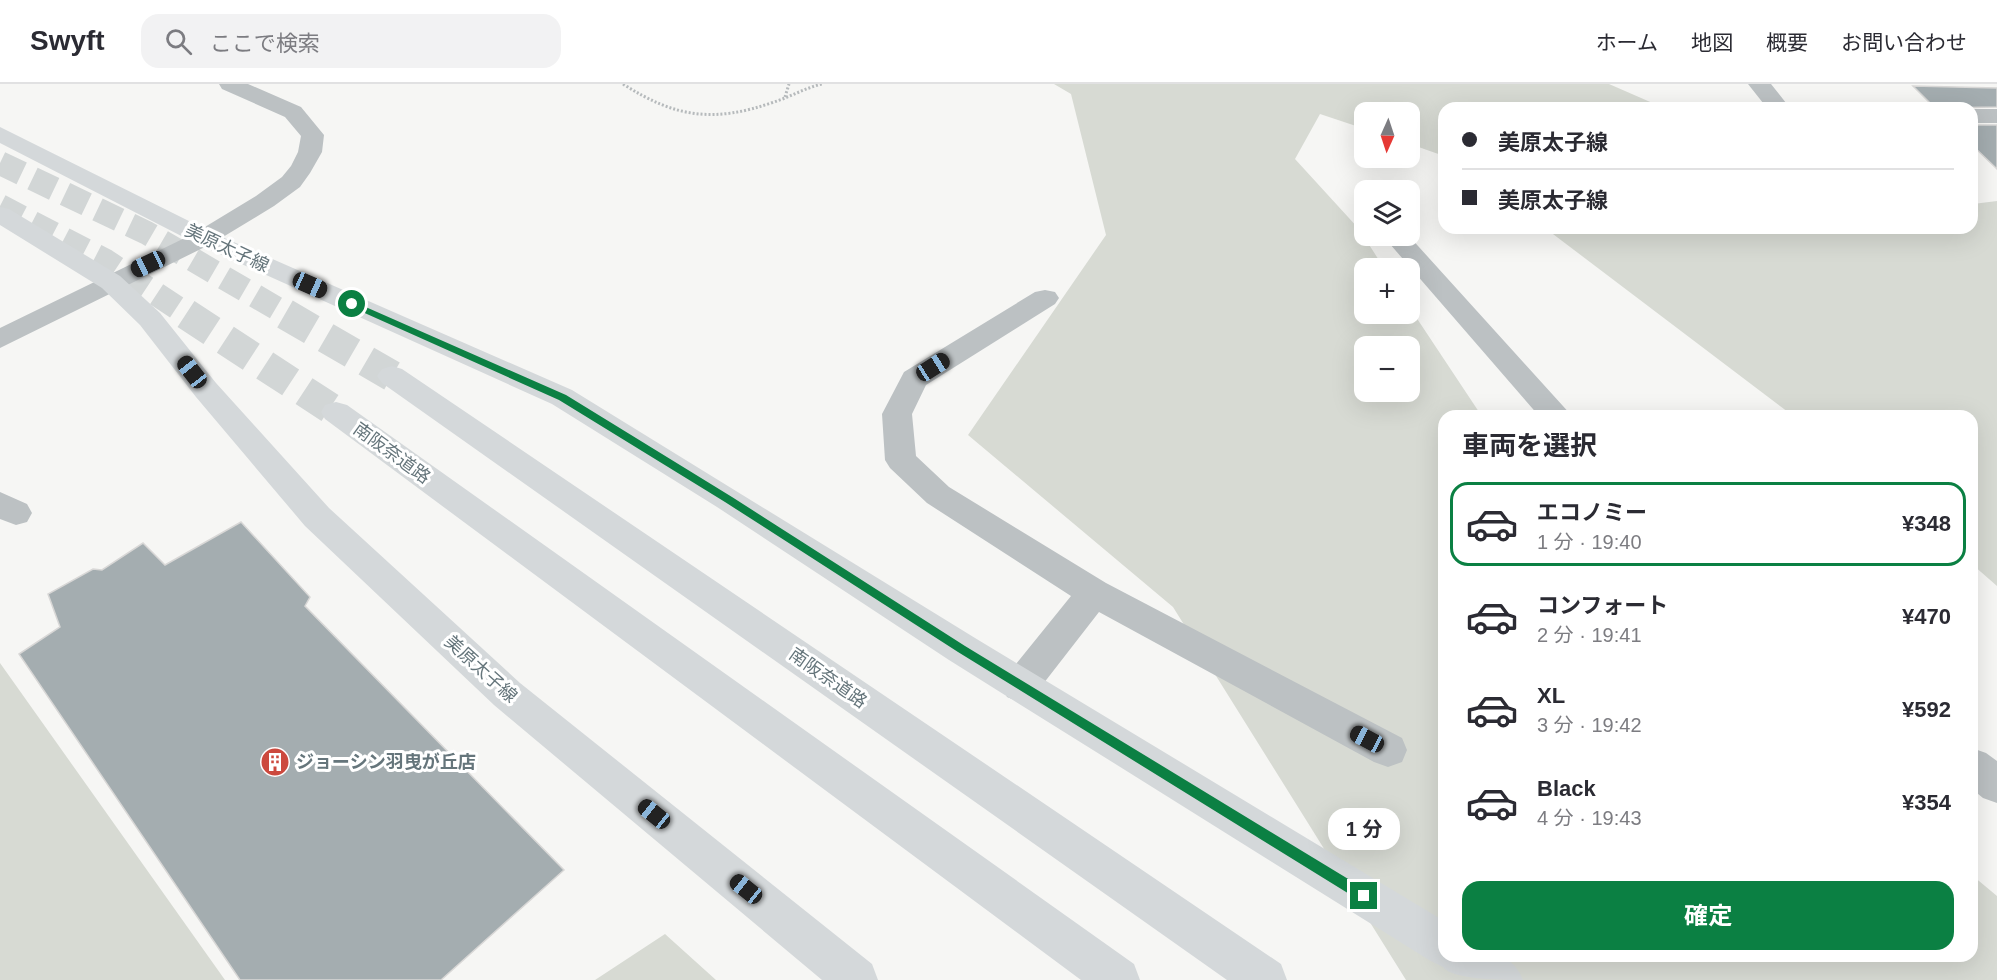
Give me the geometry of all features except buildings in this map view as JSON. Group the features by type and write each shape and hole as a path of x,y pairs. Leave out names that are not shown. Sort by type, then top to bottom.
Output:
{"main road":[{"name":"美原太子線","path":"0,134 204,238 562,398 728,499 1020,686 1438,941"},
{"name":"美原太子線","path":"0,214 111,282 150,319 206,390 317,517 507,694 856,980"},
{"name":"南阪奈道路","path":"392,376 1265,980"},
{"name":"南阪奈道路","path":"336,412 1118,980"},
{"path":"1471,962 1501,980"}],"street":[{"path":"0,339 111,282 204,238 291,182 310,152 313,135 293,112 230,84"},
{"path":"1759,84 1774,102"},
{"path":"1978,116 1997,116"},
{"path":"1404,246 1552,410"},
{"path":"1045,298 914,379 897,414 901,460 938,495 1094,593 1388,750"},
{"path":"1020,686 1094,593"},
{"path":"1978,770 1997,785"}],"path":[{"path":"623,84 651,103 669,111 691,115 744,111 819,84"},
{"path":"785,97 789,84"}],"shaded area":[{"path":"1054,84 1609,84 1650,102 1438,102 1438,154 1420,148 1420,102 1354,102 1354,125 1320,114 1295,159 1354,224 1354,246 1370,246 1378,258 1354,258 1354,324 1420,323 1478,410 1438,410 1438,962 1978,962 1978,880 1997,896 1997,980 1406,980 1173,607 968,435 1106,235 1071,94"},
{"path":"1997,201 1997,586 1978,569 1978,410 1785,410 1553,234 1978,234 1978,203"},
{"path":"0,663 225,980 0,980"},
{"path":"665,934 716,980 595,980"}],"tunnel":[{"path":"0,163 147,233 288,315"},
{"path":"0,206 106,261 188,315"},
{"path":"186,314 336,412"},
{"path":"285,314 392,376"}],"place":[{"name":"ジョーシン羽曳が丘店","path":"275,762"}],"route":[{"path":"352,304 562,398 728,499 962,649 1364,896"}]}
